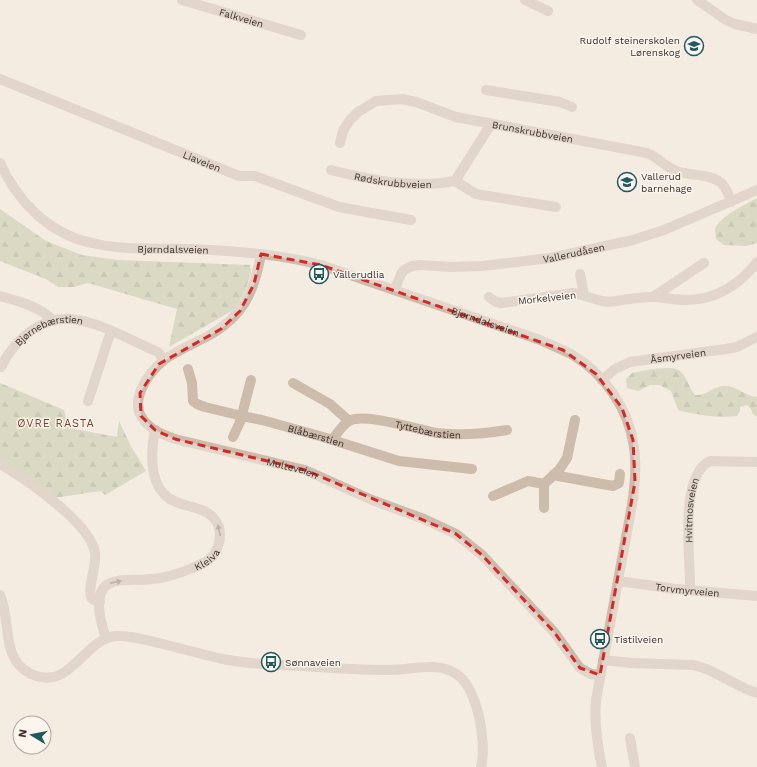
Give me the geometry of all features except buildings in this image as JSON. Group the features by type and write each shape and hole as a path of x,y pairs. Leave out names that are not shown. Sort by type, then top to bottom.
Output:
{"street":[{"name":"Falkveien","path":"182,0 301,36"},
{"path":"697,0 734,24 757,29"},
{"path":"531,1 548,11"},
{"name":"Liaveien","path":"0,79 239,176 255,176 339,207 411,220"},
{"path":"486,90 560,102 572,107"},
{"name":"Brunskrubbveien","path":"340,143 343,131 350,120 358,112 376,101 402,99 416,102 456,117 590,141 647,153 657,158 675,171 713,178 720,181 726,189 731,202"},
{"path":"491,124 455,181 476,194 556,207"},
{"name":"Bjørndalsveien","path":"0,163 10,183 26,205 44,221 71,237 91,243 111,246 194,249 261,254 298,259 321,265 540,340 563,350 585,363 602,380 615,396 626,416 633,440 635,456 635,482 632,505 596,700 595,724 602,767"},
{"name":"Rødskrubbveien","path":"331,170 392,183 442,183 455,181"},
{"name":"Vallerudåsen","path":"395,290 398,280 404,270 415,265 472,267 550,258 648,236 757,190"},
{"name":"Multeveien","path":"261,254 256,278 250,294 235,317 221,328 164,360 147,378 139,398 141,416 146,423 155,430 175,439 282,463 305,470 372,500 424,519 456,534 482,555 554,632 577,666 585,671 600,675"},
{"name":"Morkelveien","path":"489,297 496,302 502,303 574,293 609,302 653,297 686,300 708,297 728,290 748,274 757,262"},
{"name":"Morkelveien","path":"653,297 704,263"},
{"path":"580,274 584,295"},
{"path":"0,296 34,308 49,315 54,321"},
{"name":"Bjørnebærstien","path":"0,367 10,350 24,336 36,328 54,321 69,319 80,320 111,331 158,352 164,360"},
{"path":"88,401 111,331"},
{"name":"Åsmyrveien","path":"602,380 615,368 630,362 737,347 757,337"},
{"name":"Blåbærstien","path":"188,369 192,384 194,403 199,406 262,420 399,460 472,469"},
{"path":"233,437 242,416 251,380"},
{"path":"294,383 330,404 349,421 332,440"},
{"name":"Tyttebærstien","path":"349,421 367,420 396,424 436,433 482,434 507,430"},
{"path":"544,508 544,484 563,466 567,458 575,420"},
{"name":"Kleiva","path":"106,639 99,616 102,590 107,585 112,582 165,578 201,565 213,555 220,542 220,530 210,514 201,509 181,504 169,498 159,487 152,460 155,430"},
{"name":"Hvitmosveien","path":"690,590 688,520 696,474 704,464 710,461 757,462"},
{"path":"0,464 47,496 67,513 85,534 93,546 95,558 95,570 90,592 92,599 100,602"},
{"path":"553,475 613,486 619,483 620,474"},
{"path":"493,496 528,481 544,484"},
{"name":"Torvmyrveien","path":"618,581 690,590 757,596"},
{"path":"0,595 4,606 2,619 13,658 17,664 26,671 40,677 50,677 64,673 96,645 106,639 116,636 137,638 217,658 255,664 385,670 429,667 443,668 461,678 466,683 473,697 481,725 483,740 483,757 481,767"},
{"path":"603,660 631,663 693,665 707,669 757,693"},
{"path":"630,738 635,767"}],"highlighted area":[{"path":"261,254 321,265 563,350 596,374 622,408 633,440 635,482 600,675 580,668 554,632 482,555 456,534 305,470 175,439 155,430 141,416 140,393 159,364 221,329 240,311 254,284"}],"green space":[{"path":"757,198 757,243 746,246 724,245 716,239 715,229 722,220 733,211"},
{"path":"0,209 46,241 82,255 118,260 250,265 251,273 245,291 235,309 169,347 177,309 88,283 74,287 58,287 46,279 0,261"},
{"path":"672,368 680,371 695,395 703,394 720,386 729,386 748,395 757,397 757,417 747,405 740,407 740,411 737,416 729,417 700,415 685,412 678,410 671,391 659,385 650,385 638,391 627,388 626,379 632,373 652,369"},
{"path":"0,383 64,410 69,428 117,437 119,421 131,446 146,471 105,495 101,491 53,498 0,462"}],"place":[{"name":"Rudolf steinerskolen Lørenskog","path":"694,46"},
{"name":"Vallerud barnehage","path":"627,182"},
{"name":"Vallerudlia","path":"319,274"},
{"name":"Tistilveien","path":"600,639"},
{"name":"Sønnaveien","path":"271,662"}],"district":[{"name":"ØVRE RASTA","path":"56,423"}]}
